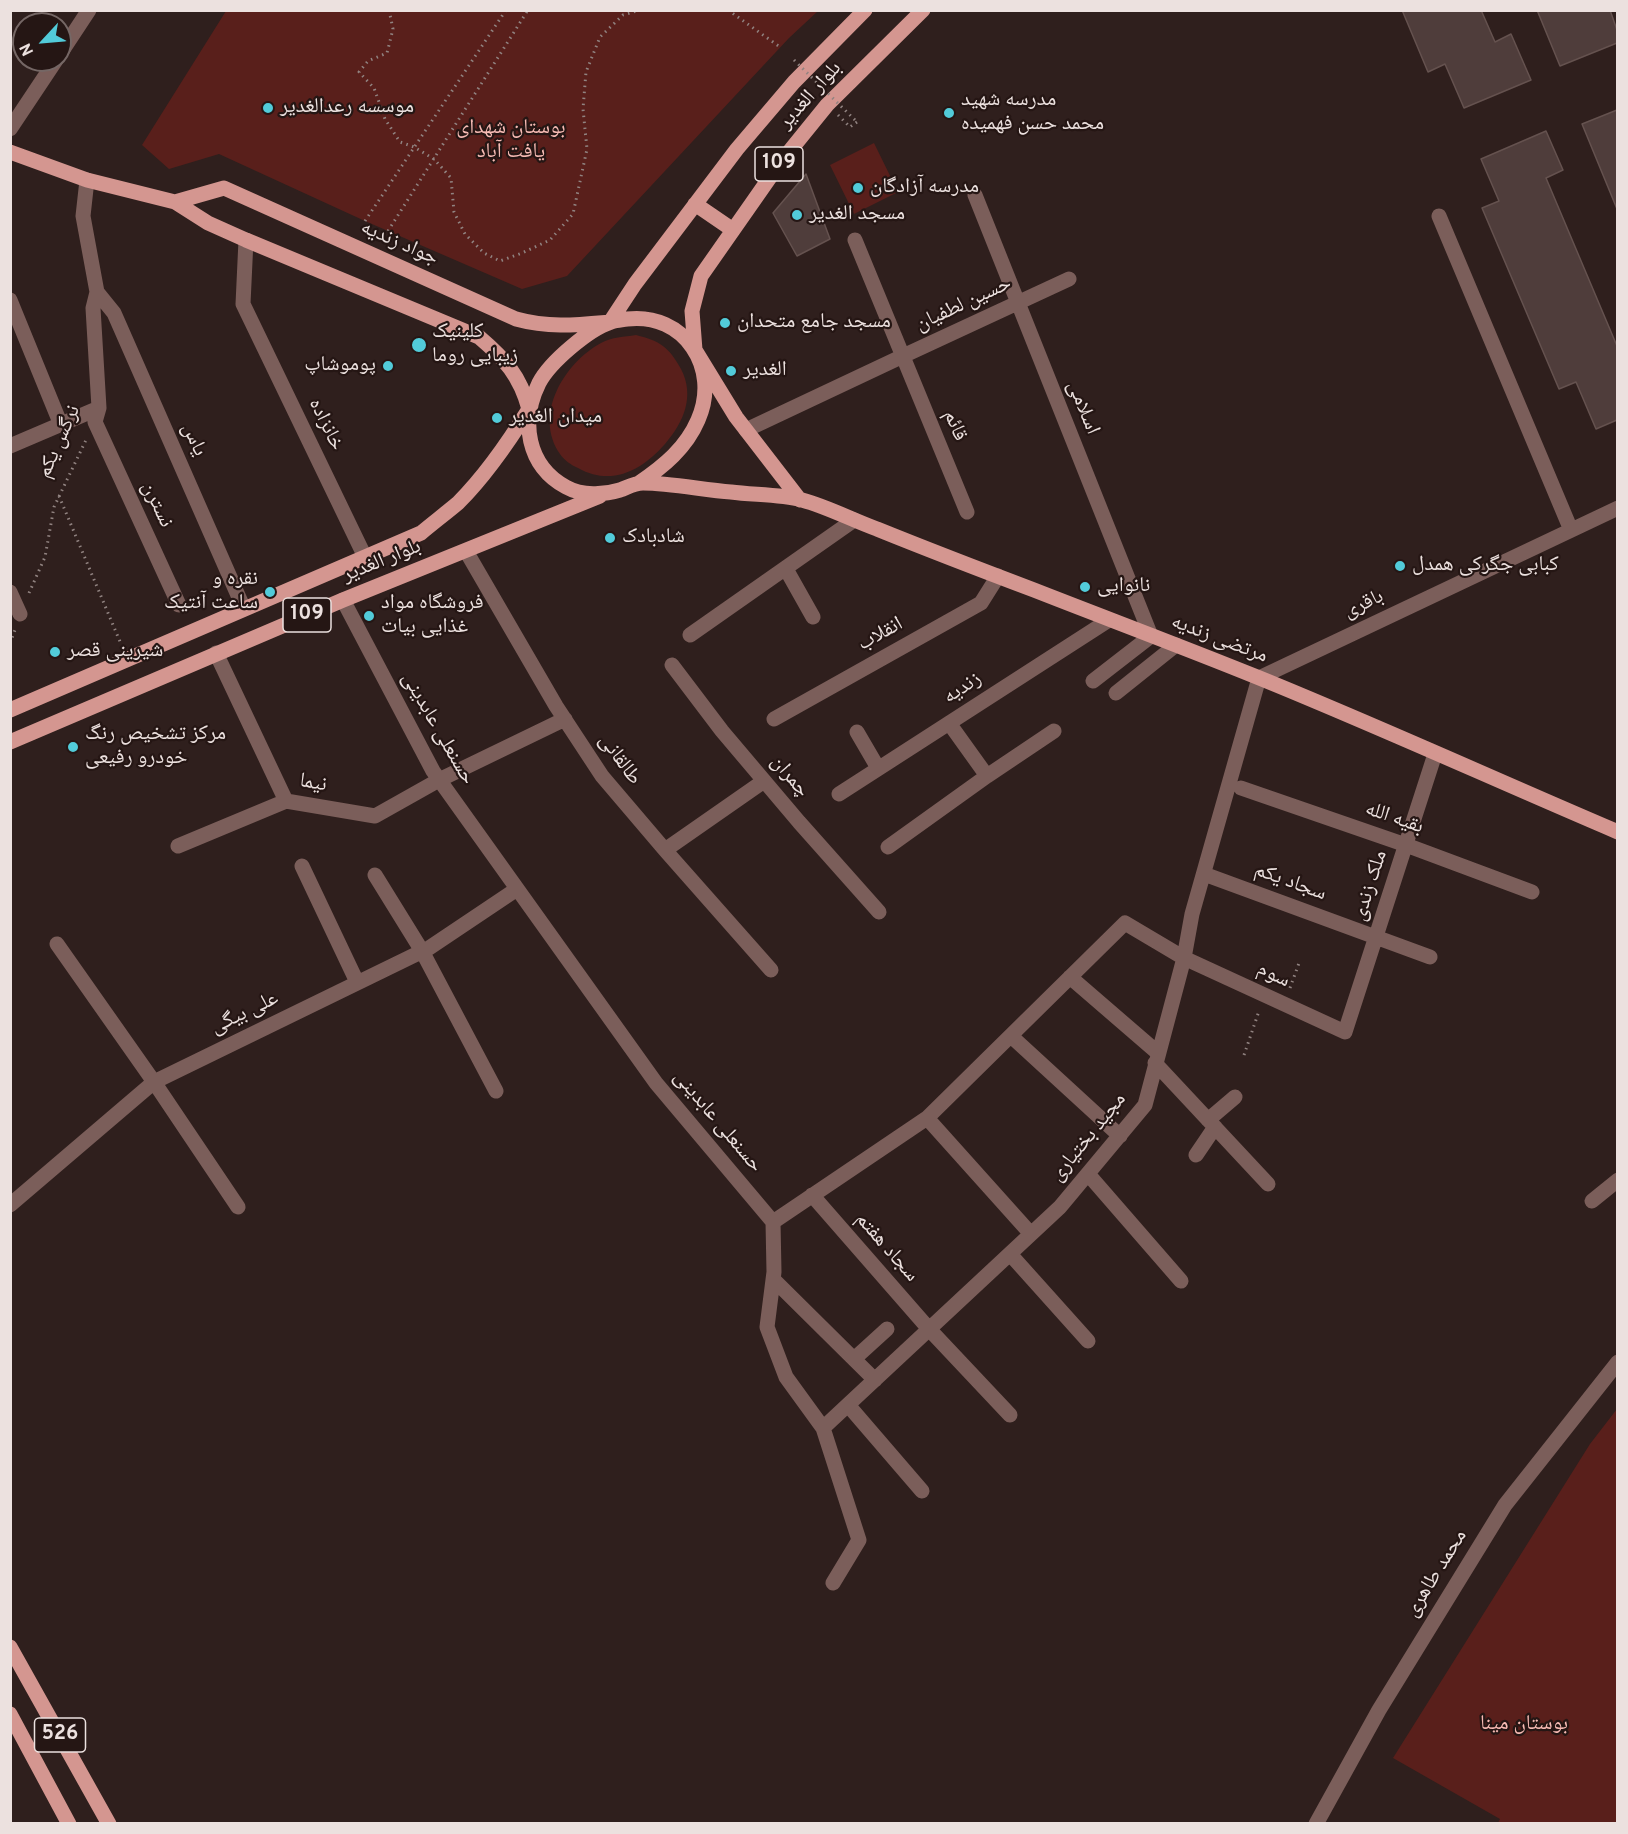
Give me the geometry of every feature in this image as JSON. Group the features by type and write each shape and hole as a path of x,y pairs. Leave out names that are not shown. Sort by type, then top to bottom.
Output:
{"main road":[{"name":"بلوار الغدیر","path":"610,322 635,284 737,149 794,82 865,10"},
{"name":"بلوار الغدیر","path":"695,350 692,311 701,276 780,163 827,105 923,10"},
{"path":"10,152 87,180 176,202 208,223 246,240 478,337 498,353 524,390 529,409 532,451 545,471 572,490 605,494 639,483 661,468 681,449 693,432 705,398 703,372 695,350"},
{"name":"جواد زندیه","path":"176,202 224,188 516,319 536,325 559,326 610,322"},
{"path":"695,204 733,230"},
{"path":"529,409 540,381 558,359 582,339 610,322 640,318 656,320 678,331 695,350 746,430 800,500"},
{"name":"بلوار الغدیر","path":"10,710 421,532 456,504 485,474 529,409"},
{"name":"مرتضی زندیه","path":"639,483 800,500 1259,678 1617,832"},
{"name":"بلوار الغدیر","path":"10,742 343,600 605,494"},
{"name":"526","path":"10,1647 109,1824"},
{"name":"526","path":"10,1714 69,1824"}],"street":[{"path":"72,36 89,10"},
{"path":"10,129 48,72"},
{"name":"نرگس یکم","path":"87,180 83,216 97,292 93,308 97,415"},
{"name":"اسلامی","path":"975,195 1151,636"},
{"path":"1439,216 1570,530"},
{"name":"خانزاده","path":"246,240 243,304 365,556"},
{"name":"قائم","path":"855,240 968,512"},
{"name":"حسین لطفیان","path":"746,430 1069,279"},
{"name":"یاس","path":"97,292 114,313 244,609"},
{"path":"10,300 61,425"},
{"path":"10,446 61,425 97,415"},
{"name":"نسترن","path":"97,415 179,605"},
{"name":"باقری","path":"1259,678 1617,508"},
{"path":"690,635 854,520"},
{"name":"طالقانی","path":"466,550 565,719 602,776 771,970"},
{"path":"786,569 813,617"},
{"name":"انقلاب","path":"774,719 981,603 998,576"},
{"path":"10,592 20,614"},
{"name":"حسنعلی عابدینی","path":"343,600 439,780 656,1083 773,1222"},
{"name":"زندیه","path":"839,794 1109,620"},
{"path":"1093,681 1151,636"},
{"path":"1116,693 1176,645"},
{"path":"216,653 286,801"},
{"name":"چمران","path":"672,665 722,731 879,912"},
{"name":"مجید بختیاری","path":"823,1428 1060,1207 1145,1105 1184,958 1192,914 1259,678"},
{"name":"نیما","path":"178,846 286,801 375,816 439,780 565,719"},
{"path":"949,723 987,776"},
{"path":"888,847 1054,731"},
{"path":"857,732 878,768"},
{"name":"ملک زندی","path":"1345,1032 1435,754"},
{"path":"665,850 764,781"},
{"name":"بقیه الله","path":"1241,788 1406,845 1532,892"},
{"path":"302,866 357,982"},
{"path":"375,874 422,951 496,1091"},
{"name":"سجاد یکم","path":"1204,874 1430,957"},
{"name":"علی بیگی","path":"10,1205 154,1082 422,951 517,890"},
{"path":"833,1583 859,1540 823,1428 786,1377 767,1327 773,1279 773,1222 927,1118 1125,923 1184,958"},
{"path":"57,944 238,1207"},
{"name":"سوم","path":"1184,958 1345,1032"},
{"path":"1070,977 1157,1058 1268,1184"},
{"path":"1011,1036 1120,1136"},
{"path":"1196,1155 1212,1123 1235,1097"},
{"path":"927,1118 1031,1234"},
{"path":"1088,1174 1181,1281"},
{"path":"1592,1201 1617,1180"},
{"name":"سجاد هفتم","path":"812,1195 929,1329 1010,1415"},
{"path":"1010,1254 1088,1341"},
{"path":"773,1279 875,1380"},
{"path":"854,1359 887,1329"},
{"name":"محمد طاهری","path":"1316,1824 1379,1710 1505,1505 1617,1362"},
{"path":"848,1405 922,1491"}],"path":[{"path":"389,10 393,29 387,53 368,61 359,72 374,88 384,119 400,142 434,159 451,178 454,212 465,234 484,253 501,261 550,240 573,214 588,149 583,108 586,72 600,37 622,15 640,10"},
{"path":"365,220 506,10"},
{"path":"388,231 528,10"},
{"path":"728,10 780,48"},
{"path":"794,60 857,122 850,127"},
{"name":"نرگس یکم","path":"10,643 45,557 54,507 97,415"},
{"path":"59,496 117,636"},
{"path":"1284,1004 1299,963"},
{"path":"1244,1055 1265,995"}],"green space":[{"name":"بوستان شهدای یافت آباد","path":"226,11 818,11 789,38 567,276 522,289 219,154 169,169 142,145"},
{"path":"874,143 898,192 854,214 830,165"},
{"path":"636,335 663,346 677,361 687,389 682,418 672,436 656,453 626,473 603,476 575,467 560,454 552,439 551,407 556,391 575,363 588,352 609,340"},
{"name":"بوستان مینا","path":"1617,1409 1617,1823 1498,1823 1500,1819 1393,1758 1590,1444"}],"building":[{"path":"1402,10 1481,10 1495,42 1511,34 1531,80 1464,108 1445,64 1428,72"},
{"path":"1537,10 1610,10 1617,30 1617,43 1560,66"},
{"path":"1617,110 1617,209 1582,124"},
{"path":"1546,131 1563,170 1546,178 1617,346 1617,420 1596,429 1576,382 1559,389 1482,208 1499,201 1481,159"},
{"name":"مسجد الغدیر","path":"806,174 830,239 797,256 773,213"}],"place":[{"name":"موسسه رعدالغدیر","path":"268,108"},
{"name":"مدرسه شهید محمد حسن فهمیده","path":"949,113"},
{"name":"مدرسه آزادگان","path":"858,188"},
{"name":"مسجد الغدیر","path":"797,215"},
{"name":"مسجد جامع متحدان","path":"725,323"},
{"name":"کلینیک زیبایی روما","path":"419,345"},
{"name":"پوموشاپ","path":"388,366"},
{"name":"الغدیر","path":"731,371"},
{"name":"میدان الغدیر","path":"497,418"},
{"name":"شادبادک","path":"610,538"},
{"name":"کبابی جگرکی همدل","path":"1400,566"},
{"name":"نانوایی","path":"1085,587"},
{"name":"نقره و ساعت آنتیک","path":"270,592"},
{"name":"فروشگاه مواد غذایی بیات","path":"369,616"},
{"name":"شیرینی قصر","path":"55,652"},
{"name":"مرکز تشخیص رنگ خودرو رفیعی","path":"73,747"}]}
